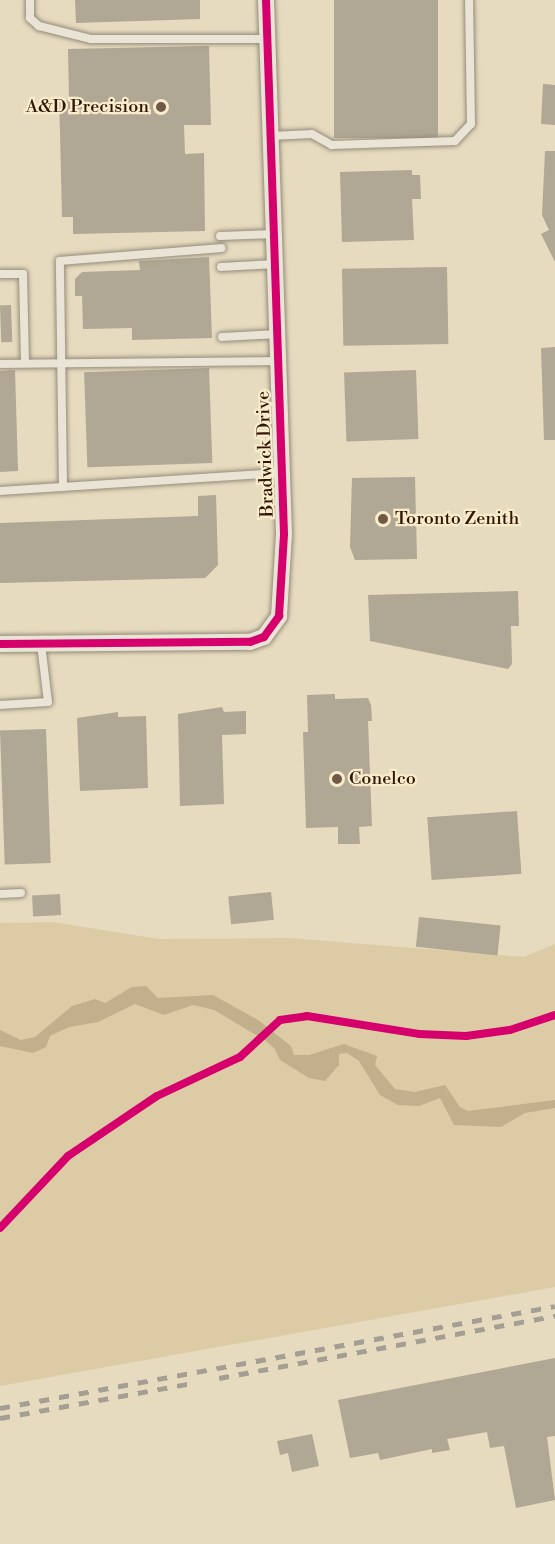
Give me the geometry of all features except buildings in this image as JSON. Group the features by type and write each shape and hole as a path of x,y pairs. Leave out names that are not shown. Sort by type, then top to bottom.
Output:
{"street":[{"name":"Bradwick Drive","path":"0,644 250,642 264,637 280,609 282,473 266,0"}],"lane":[{"path":"30,0 30,18 39,26 91,39 267,39"},
{"path":"271,136 312,134 332,145 455,141 471,124 470,0"},
{"path":"220,236 274,234"},
{"path":"63,487 60,261 220,248"},
{"path":"221,267 275,264"},
{"path":"0,274 23,274 25,363"},
{"path":"222,337 278,334"},
{"path":"0,364 279,361"},
{"path":"0,491 282,473"},
{"path":"0,705 48,702 41,644"},
{"path":"0,894 21,893"}],"shaded area":[{"path":"52,922 159,939 290,938 524,957 555,944 555,1287 0,1386 0,923"},
{"path":"146,986 158,998 213,995 258,1020 291,1046 294,1055 309,1055 344,1044 377,1056 375,1065 395,1089 415,1092 445,1085 460,1107 468,1111 555,1100 555,1108 525,1113 501,1127 454,1125 440,1098 419,1106 398,1105 380,1095 359,1061 347,1053 339,1054 339,1065 325,1081 309,1078 280,1060 275,1049 266,1041 214,1010 193,1005 164,1015 135,1004 98,1022 69,1027 50,1036 46,1047 33,1053 0,1046 0,1030 21,1040 35,1037 72,1006 95,999 105,1003 132,987"}],"railway":[{"path":"0,1408 555,1306"},
{"path":"219,1378 555,1316"},
{"path":"0,1418 192,1383"}],"cycle path":[{"path":"0,644 250,642 264,637 279,616 284,534 266,0"},
{"path":"0,1228 68,1156 157,1096 240,1057 280,1020 307,1016 419,1034 466,1036 510,1030 555,1015"}],"place":[{"name":"A&D Precision","path":"161,107"},
{"name":"Toronto Zenith","path":"383,519"},
{"name":"Conelco","path":"337,779"}]}
